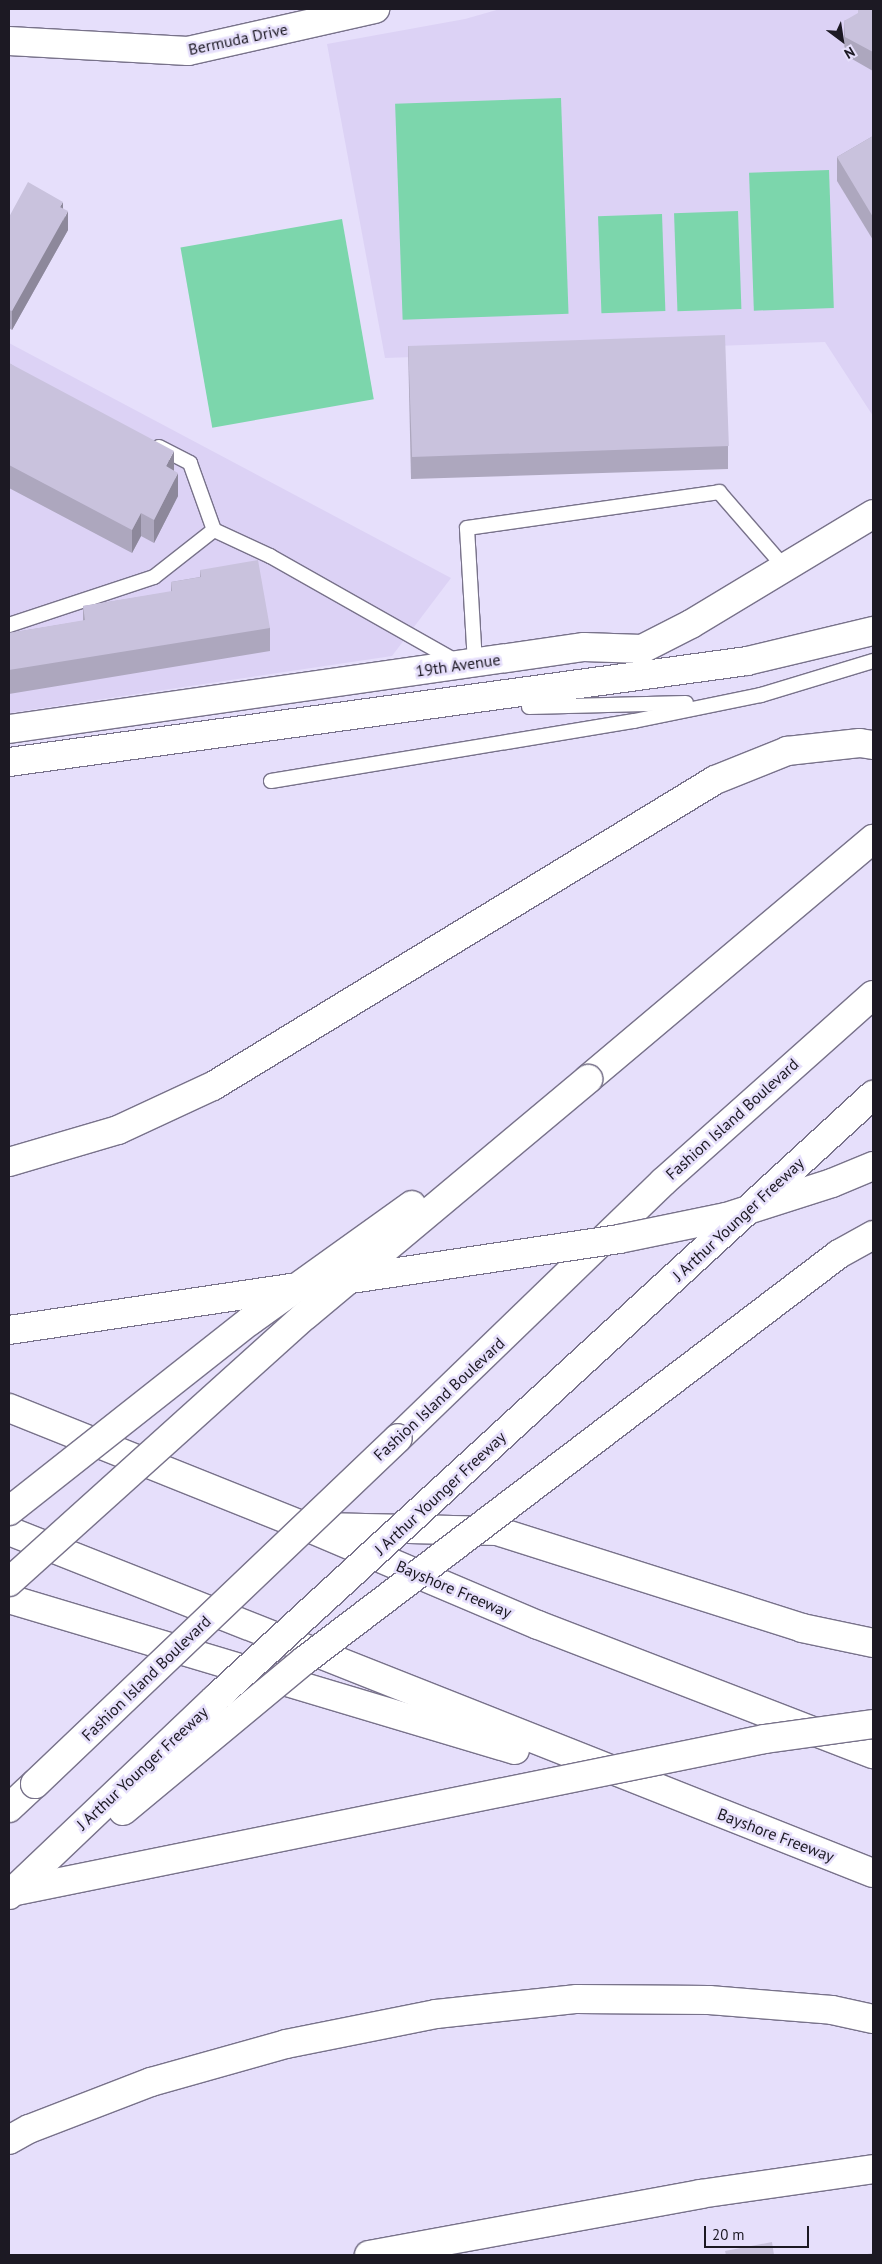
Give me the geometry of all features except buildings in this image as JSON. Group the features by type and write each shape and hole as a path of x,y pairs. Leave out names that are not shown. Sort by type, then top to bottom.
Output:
{"main road":[{"name":"Bermuda Drive","path":"9,42 188,51 375,9"},
{"name":"19th Avenue","path":"9,729 584,647 642,650 785,568 873,514"},
{"path":"9,762 747,661 873,631"},
{"path":"9,1162 118,1130 213,1086 715,780 787,751 860,743 873,746"},
{"path":"9,1582 306,1315 873,839"},
{"name":"Fashion Island Boulevard","path":"9,1808 398,1438 663,1182 873,995"},
{"path":"9,1511 250,1321 588,1079"},
{"name":"J Arthur Younger Freeway","path":"9,1894 216,1698 873,1095"},
{"path":"9,1330 619,1239 726,1217 832,1183 873,1166"},
{"path":"9,1910 172,1768 305,1660 839,1254 873,1234"},
{"name":"Bayshore Freeway","path":"9,1408 307,1527 538,1625 873,1754"},
{"path":"307,1527 497,1531 802,1628 873,1643"},
{"name":"Bayshore Freeway","path":"9,1531 873,1873"},
{"path":"9,1599 699,1805"},
{"path":"9,1894 765,1739 873,1724"},
{"path":"9,2140 29,2129 151,2082 286,2044 436,2014 577,1999 700,2000 832,2010 873,2019"},
{"path":"369,2255 700,2194 873,2169"}],"lane":[{"path":"147,440 190,463 214,530 270,556 468,664 468,528 719,492 785,568"},
{"path":"9,625 154,577 214,530"},
{"path":"272,781 624,722 752,697 873,661"},
{"path":"529,707 690,703"}],"shaded area":[{"path":"500,9 873,9 873,416 825,342 385,358 327,44 465,19"},
{"path":"9,343 451,578 392,656 9,713"}],"green space":[{"path":"561,98 569,314 403,320 395,104"},
{"path":"829,170 834,308 754,311 749,173"},
{"path":"738,211 741,309 677,311 674,213"},
{"path":"662,214 665,311 601,313 598,216"},
{"path":"342,219 374,399 212,428 180,247"}]}
